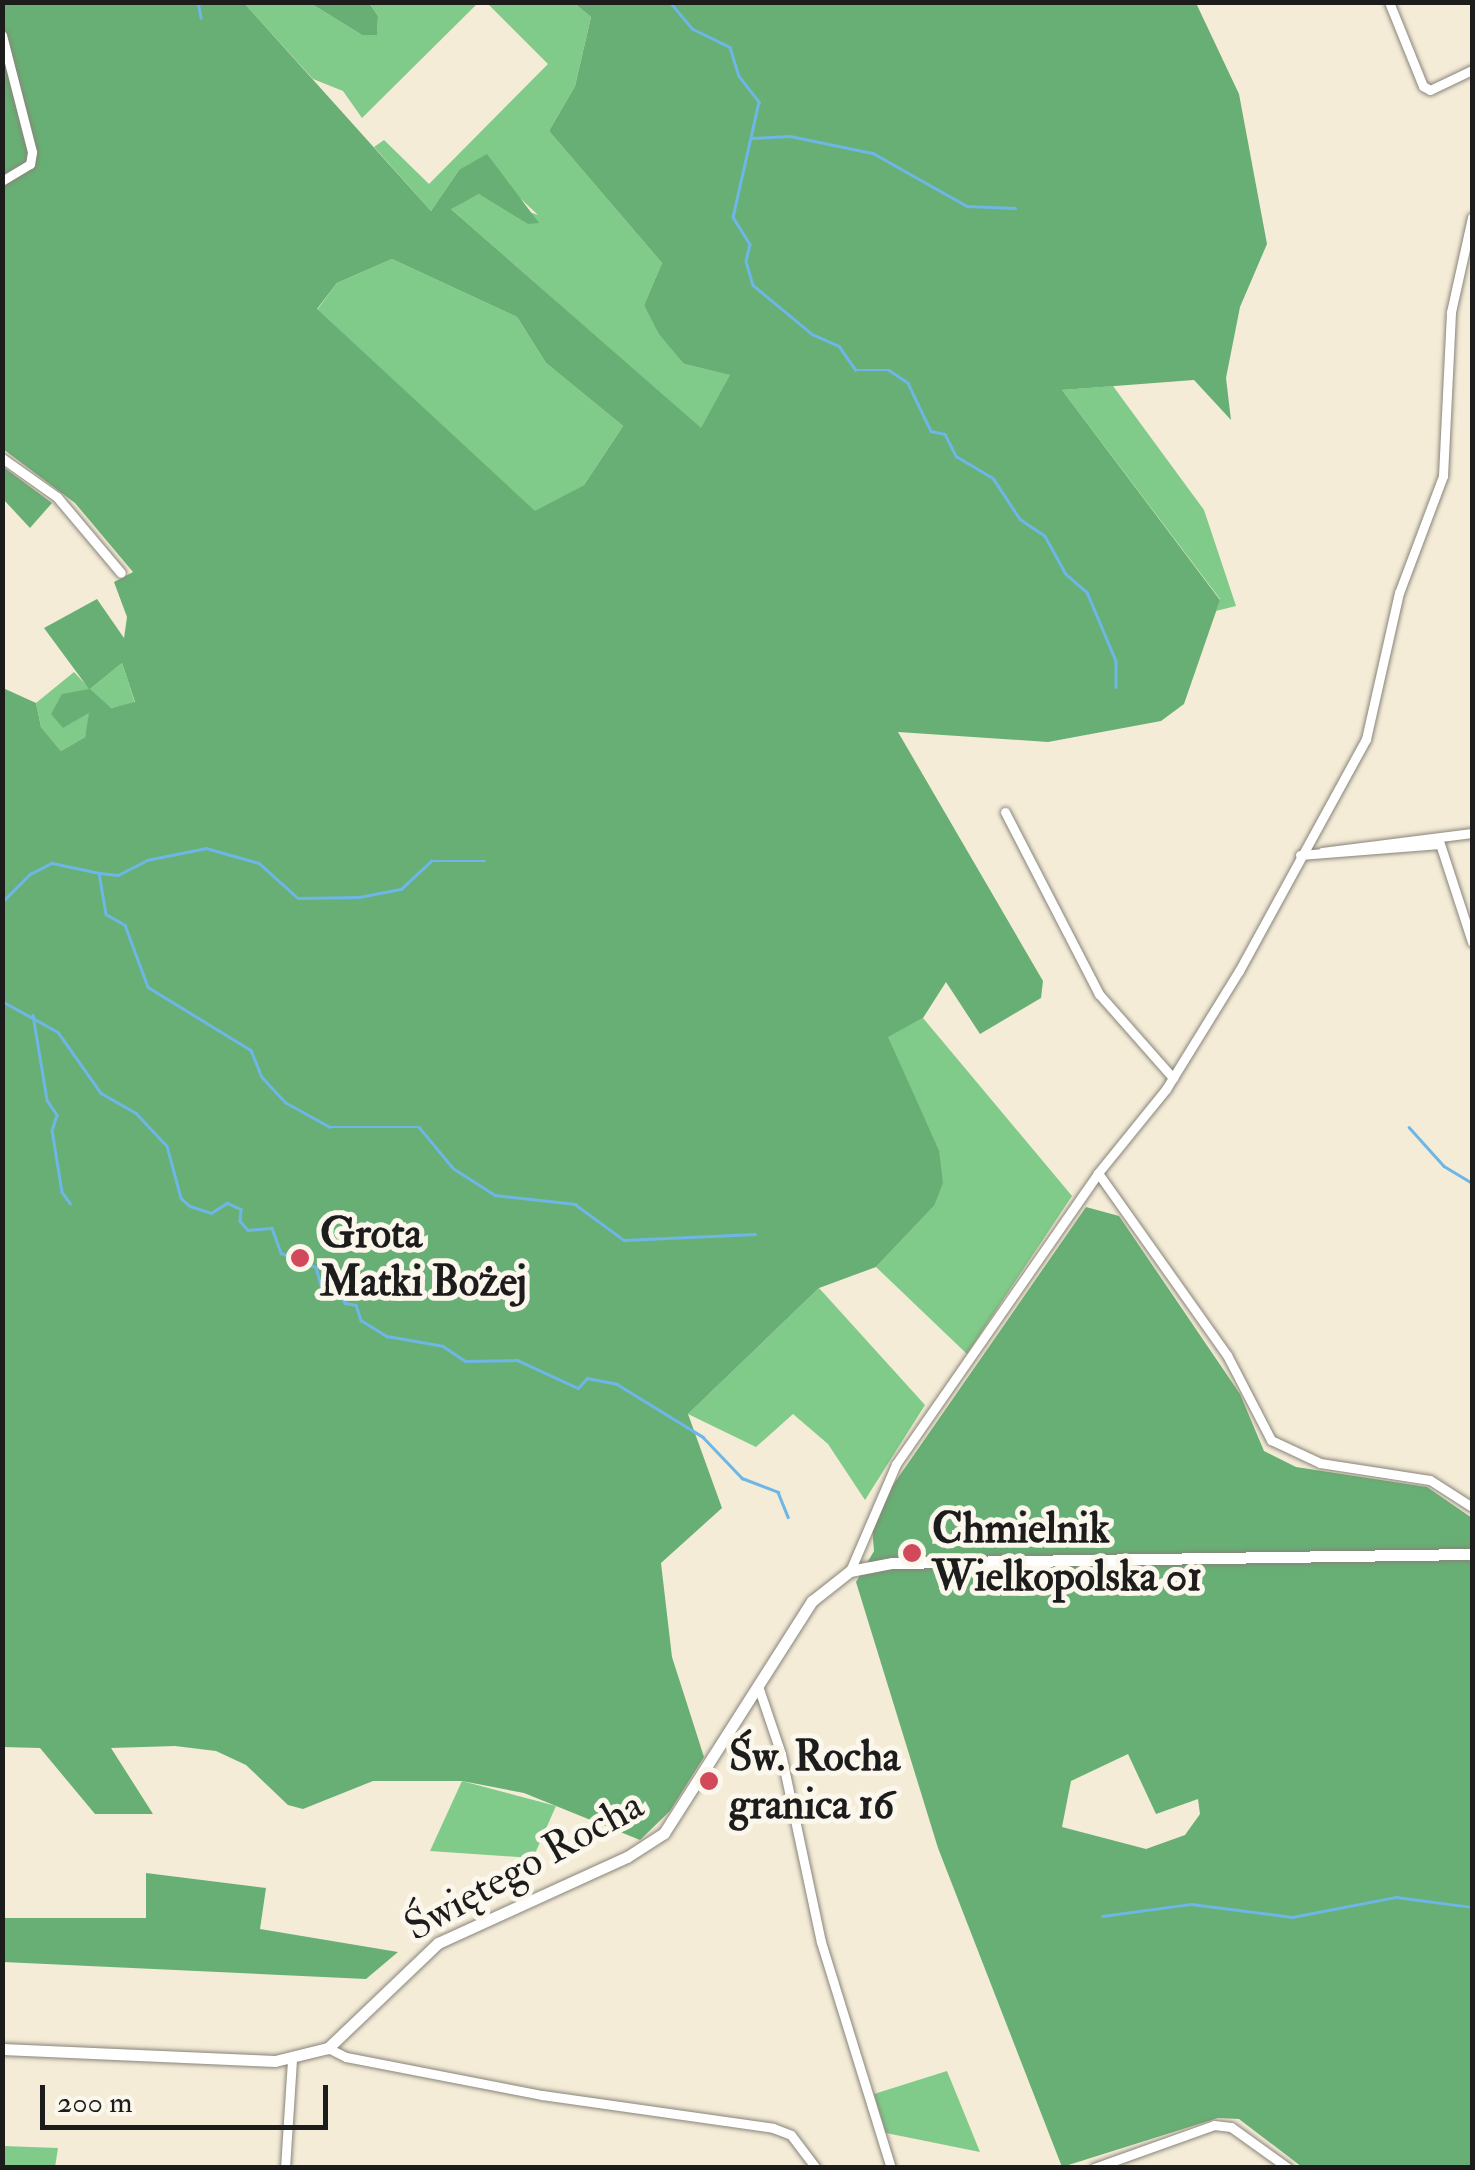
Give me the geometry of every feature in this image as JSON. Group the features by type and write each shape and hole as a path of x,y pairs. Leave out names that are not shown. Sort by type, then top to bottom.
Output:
{"street":[{"path":"1389,2 1423,86 1430,90 1472,70"},
{"path":"2,35 32,152 30,164 2,180"},
{"path":"850,1570 896,1464 1098,1172 1172,1078 1366,739 1399,593 1439,498 1451,312 1472,218"},
{"path":"2,458 58,497 122,573"},
{"path":"1005,812 1099,994 1172,1078"},
{"path":"1302,856 1472,833"},
{"path":"1302,856 1440,844 1472,942"},
{"path":"1098,1172 1227,1355 1272,1440 1320,1463 1430,1480 1472,1506"},
{"path":"850,1570 892,1563 1472,1554"},
{"name":"Świętego Rocha","path":"2,2049 292,2060 328,2048 438,1943 656,1840 812,1601 850,1570"},
{"path":"758,1686 782,1754 821,1942 891,2168"},
{"path":"328,2048 346,2057 542,2095 773,2128 792,2135 816,2168"},
{"path":"285,2168 292,2060"},
{"path":"1094,2168 1214,2125 1243,2134 1288,2168"}],"green space":[{"path":"3,3 244,3 431,211 459,170 487,154 539,223 528,224 479,194 451,209 701,428 730,375 684,364 659,334 644,305 662,263 549,131 575,86 591,17 574,3 1196,3 1239,94 1267,244 1240,307 1226,378 1231,420 1194,380 1062,390 1220,600 1184,704 1161,721 1048,742 898,732 1043,981 1041,998 980,1034 946,982 923,1018 888,1037 939,1150 943,1183 934,1206 876,1267 819,1288 688,1414 722,1508 661,1563 672,1657 704,1757 670,1811 640,1840 524,1793 462,1781 373,1781 303,1809 288,1805 246,1765 216,1751 175,1746 111,1748 153,1814 95,1814 40,1748 3,1747 3,688 36,703 41,727 61,751 85,737 89,713 63,728 51,714 62,694 89,689 44,628 97,599 124,638 127,617 114,582 133,572 75,503 3,449","holes":["392,259 517,317 546,363 623,426 584,485 535,511 317,309 337,283","122,663 135,702 111,708 90,689"]},
{"path":"244,3 310,3 362,35 377,34 378,16 369,3 478,3 362,118 343,91 313,79"},
{"path":"310,3 369,3 378,16 377,35 362,35"},
{"path":"487,3 574,3 591,17 575,86 549,131 662,263 644,305 684,364 731,375 701,429 450,208 479,194 538,215 521,199 459,170 431,211 374,147 384,140 429,184 548,64"},
{"path":"392,259 517,317 546,363 623,426 584,485 535,512 317,310 337,283"},
{"path":"1113,386 1204,510 1236,606 1216,611 1220,599 1062,390"},
{"path":"2,466 52,503 30,528 3,499"},
{"path":"122,663 135,703 110,708 90,690 64,727 90,712 85,737 61,751 41,727 36,703 74,672 90,689"},
{"path":"923,1018 1072,1196 967,1354 876,1267 934,1206 939,1150 887,1037"},
{"path":"1086,1207 1119,1216 1240,1394 1264,1451 1296,1467 1427,1487 1472,1518 1472,2167 1302,2167 1239,2119 1218,2118 1062,2167 938,1848 856,1582 874,1551 872,1527 886,1495","holes":["1128,1754 1156,1814 1198,1799 1200,1814 1185,1835 1146,1849 1062,1827 1071,1781"]},
{"path":"819,1288 925,1405 865,1500 828,1444 793,1414 756,1447 688,1414"},
{"path":"462,1781 556,1806 533,1858 430,1851"},
{"path":"146,1873 266,1888 260,1929 398,1952 366,1979 3,1962 3,1918 146,1918"},
{"path":"947,2071 980,2152 886,2133 874,2094"},
{"path":"3,2146 58,2148 55,2167 3,2167"}],"waterway":[{"path":"198,2 201,18"},
{"path":"670,2 693,29 730,47 739,76 759,102 733,217 750,244 746,261 753,285 812,334 839,346 856,370 889,370 908,383 931,431 945,434 956,456 993,478 1020,519 1045,536 1066,574 1087,592 1116,661 1116,687"},
{"path":"752,138 790,136 873,153 967,206 1015,208"},
{"path":"99,873 118,875 147,860 206,848 259,863 298,898 359,897 401,889 431,861 485,861"},
{"path":"2,902 30,874 52,863 99,873 106,914 125,925 148,987 251,1050 262,1077 285,1102 330,1127 419,1127 453,1168 495,1195 575,1204 624,1240 755,1234"},
{"path":"2,1001 58,1032 101,1093 136,1113 167,1146 181,1198 190,1206 211,1213 227,1203 241,1209 240,1221 248,1230 272,1228 281,1253 316,1267 323,1294 337,1290 345,1303 356,1305 361,1320 387,1336 443,1346 465,1361 517,1360 578,1388 587,1378 617,1384 703,1437 742,1478 778,1492 788,1517"},
{"path":"33,1015 47,1100 57,1115 52,1130 62,1192 70,1203"},
{"path":"1409,1127 1444,1166 1472,1183"},
{"path":"1102,1916 1191,1904 1292,1917 1396,1897 1472,1907"}],"place":[{"name":"Grota Matki Bożej","path":"300,1258"},
{"name":"Chmielnik Wielkopolska 01","path":"912,1553"},
{"name":"Św. Rocha granica 16","path":"709,1781"}]}
